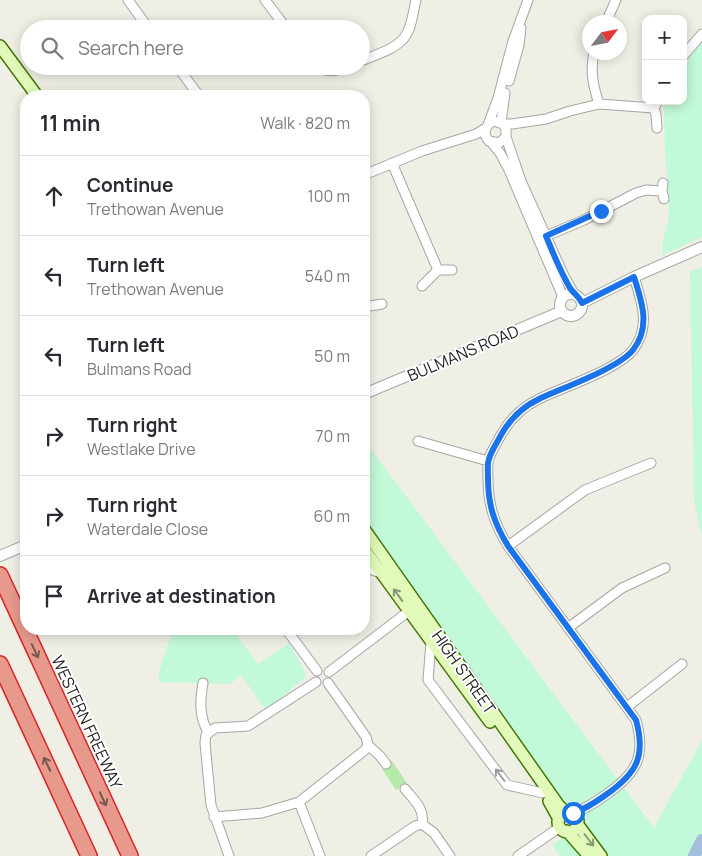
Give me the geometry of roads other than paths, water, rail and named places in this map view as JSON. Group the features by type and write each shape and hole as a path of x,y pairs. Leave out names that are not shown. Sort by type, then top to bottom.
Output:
{"highway":[{"name":"WESTERN FREEWAY","path":"0,575 20,618"},
{"name":"WESTERN FREEWAY","path":"28,635 130,856"},
{"path":"0,664 89,856"}],"main road":[{"path":"0,46 20,74"},
{"path":"21,75 32,90"},
{"name":"HIGH STREET","path":"370,538 559,806 589,856"},
{"name":"HIGH STREET","path":"370,557 543,793 601,856"}],"street":[{"path":"128,0 142,20"},
{"path":"265,0 280,20"},
{"path":"370,56 396,46 404,38 416,0"},
{"path":"528,0 513,41 498,98 485,135 500,153 509,170 563,297"},
{"path":"609,15 616,0"},
{"path":"523,13 519,45 503,101 502,123 506,129 506,136 521,181 564,276 574,294 580,298 582,303 581,310 576,315 568,316 562,311 560,304 563,297 568,294 574,294"},
{"path":"687,51 702,34"},
{"path":"593,60 592,80 599,104"},
{"path":"184,75 195,90"},
{"path":"370,173 422,151 476,134 494,122 546,119 599,104 642,105"},
{"path":"656,105 658,128"},
{"path":"461,139 479,139 499,143 506,136 534,120"},
{"path":"392,164 438,270"},
{"path":"546,236 584,220 636,193 646,190 663,191"},
{"path":"582,303 634,277 702,247"},
{"path":"422,286 438,270 452,270"},
{"path":"518,856 624,782 638,759 641,736 636,720 627,706 508,546 498,529 491,512 488,489 488,461 505,427 519,410 624,359 634,350 641,335 644,314 634,277"},
{"path":"370,307 382,304"},
{"name":"BULMANS ROAD","path":"370,391 562,311"},
{"path":"418,441 488,461"},
{"path":"508,546 585,490 651,463"},
{"path":"4,554 20,547"},
{"path":"568,628 617,591 665,568"},
{"path":"370,569 382,573"},
{"path":"329,672 409,611"},
{"path":"290,635 317,671"},
{"path":"431,642 428,680 443,702 507,785 543,793"},
{"path":"627,706 682,664"},
{"path":"324,669 329,672 331,676 328,683 322,685 316,682 314,675 317,671 324,669"},
{"path":"208,732 215,728 248,726 316,682"},
{"path":"203,683 201,695 202,715 208,732 205,743 211,805 229,856"},
{"path":"328,683 361,727 368,745 386,764"},
{"path":"214,817 262,813 299,802 366,750 368,745"},
{"path":"405,789 424,816 422,824"},
{"path":"299,802 320,856"},
{"path":"371,856 415,826 422,824 434,833 450,856"}],"waterway":[{"path":"694,856 702,840"}]}
